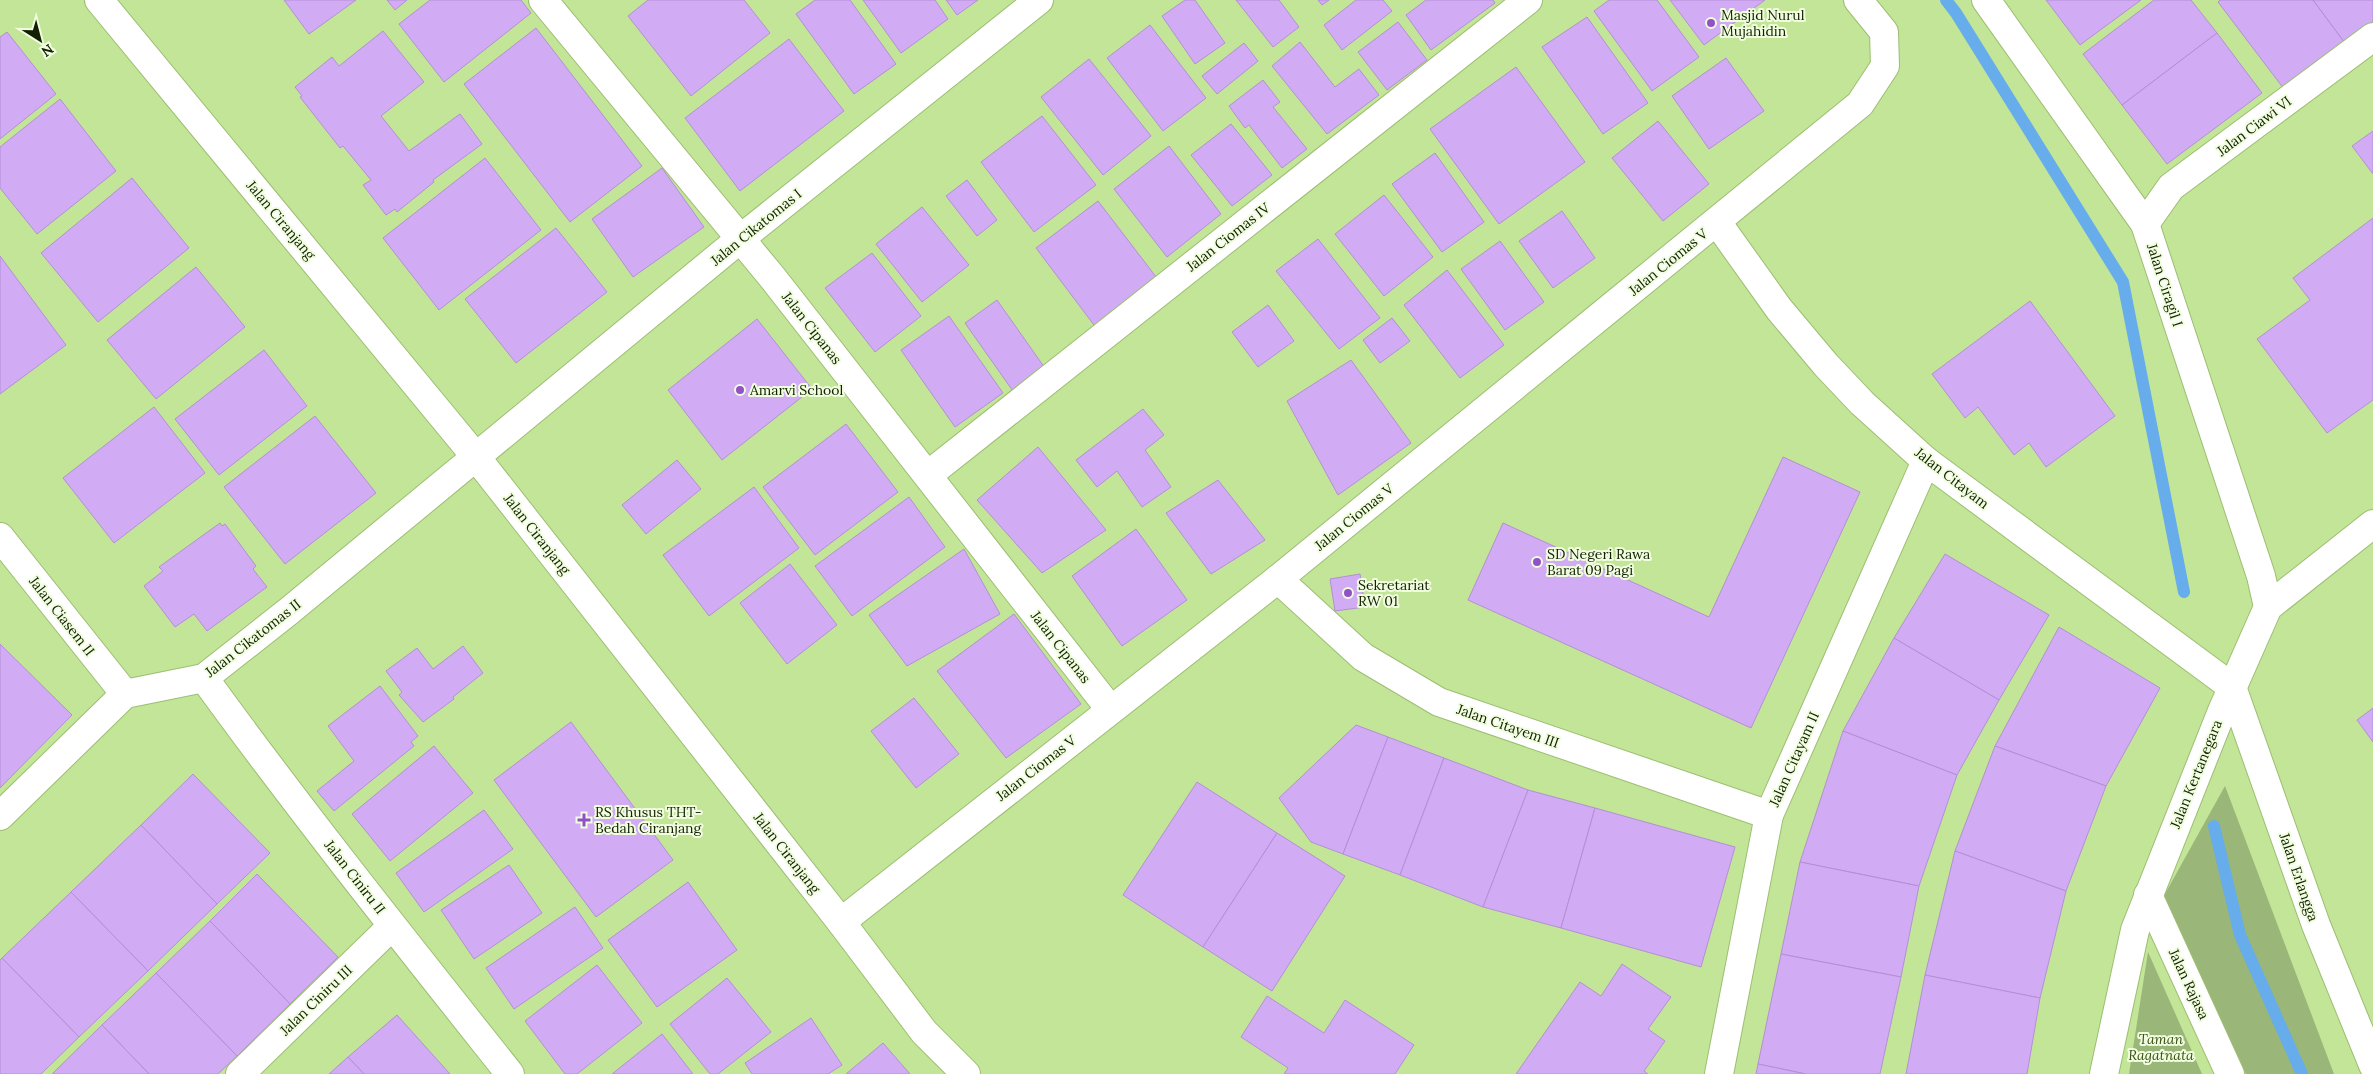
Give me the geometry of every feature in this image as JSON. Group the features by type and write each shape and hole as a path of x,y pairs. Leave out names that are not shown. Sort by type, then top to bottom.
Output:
{"street":[{"name":"Jalan Ciranjang","path":"99,0 476,457 841,922 924,1032 966,1074"},
{"name":"Jalan Cikatomas I","path":"476,457 740,239 1039,0"},
{"name":"Jalan Ciomas IV","path":"928,475 1528,0"},
{"name":"Jalan Ciomas V","path":"841,922 1278,579 1860,104 1885,66 1884,32 1858,0"},
{"name":"Jalan Ciragil I","path":"1986,0 2145,224 2261,576 2268,607"},
{"name":"Jalan Cipanas","path":"547,1 772,277 1110,710"},
{"name":"Jalan Ciawi VI","path":"2145,224 2172,187 2373,37"},
{"name":"Jalan Citayam","path":"1717,222 1779,309 1826,365 1862,403 1926,461 2232,687"},
{"name":"Jalan Cikatomas II","path":"125,694 204,678 278,620 476,457"},
{"name":"Jalan Citayam II","path":"1720,1074 1770,815 1926,461"},
{"name":"Jalan Kertanegara","path":"2104,1074 2135,930 2232,687 2268,607 2373,524"},
{"name":"Jalan Ciasem II","path":"0,537 125,694"},
{"name":"Jalan Citayem III","path":"1278,579 1362,657 1439,702 1770,815"},
{"name":"Jalan Ciniru II","path":"204,678 392,926 510,1074"},
{"name":"Jalan Erlangga","path":"2232,687 2316,924 2373,1065"},
{"path":"0,816 125,694"},
{"name":"Jalan Rajasa","path":"2148,895 2230,1074"},
{"name":"Jalan Ciniru III","path":"240,1074 392,926"}],"green space":[{"path":"2225,786 2334,1074 2246,1074 2161,901"},
{"name":"Taman Ragatnata","path":"2148,952 2202,1074 2129,1074"}],"building":[{"path":"284,0 356,0 309,34"},
{"path":"387,0 407,0 395,10"},
{"path":"430,0 521,0 531,13 444,82 399,24"},
{"path":"648,0 744,0 770,33 691,96 628,16"},
{"path":"815,0 850,0 896,64 854,94 796,14"},
{"path":"863,0 935,0 948,19 901,53"},
{"path":"946,0 978,0 957,15"},
{"path":"1185,0 1195,0 1225,43 1195,64 1162,16"},
{"path":"1236,0 1279,0 1299,27 1273,47"},
{"path":"1318,0 1329,0 1322,5"},
{"path":"1356,0 1383,0 1392,11 1342,50 1324,25"},
{"path":"1426,0 1493,0 1495,3 1431,50 1406,15"},
{"path":"1609,0 1657,0 1699,57 1652,91 1594,11"},
{"name":"Masjid Nurul Mujahidin","path":"1670,0 1765,0 1704,45"},
{"path":"2046,0 2141,0 2080,45"},
{"path":"2154,0 2191,0 2217,33 2122,105 2083,54"},
{"path":"2220,0 2313,0 2345,43 2284,89 2218,2"},
{"path":"2313,0 2373,0 2373,22 2345,43"},
{"path":"1587,17 1648,103 1603,134 1542,47"},
{"path":"1398,22 1427,60 1387,90 1358,52"},
{"path":"1150,25 1206,98 1163,131 1107,58"},
{"path":"536,28 642,166 570,222 464,84"},
{"path":"383,31 424,82 381,116 409,151 460,114 482,144 433,180 434,182 397,212 395,209 386,215 363,185 371,180 343,146 340,148 300,97 302,96 295,87 332,57 339,66"},
{"path":"7,32 56,94 0,139 0,37"},
{"path":"2217,33 2262,93 2167,164 2122,105"},
{"path":"789,39 844,111 740,191 685,118"},
{"path":"1300,42 1335,87 1359,69 1379,95 1327,134 1272,66"},
{"path":"1244,43 1258,61 1217,94 1202,76"},
{"path":"1726,58 1764,111 1709,149 1672,96"},
{"path":"1089,59 1151,136 1103,175 1041,97"},
{"path":"1516,67 1585,162 1499,224 1430,129"},
{"path":"1263,80 1280,102 1273,107 1307,149 1282,168 1249,125 1245,128 1229,106"},
{"path":"60,99 116,171 37,234 0,188 0,147"},
{"path":"1042,116 1096,185 1034,232 981,162"},
{"path":"1658,121 1709,184 1663,221 1612,158"},
{"path":"1231,124 1272,175 1232,206 1191,155"},
{"path":"2373,131 2373,174 2352,146"},
{"path":"1169,146 1221,214 1167,257 1114,189"},
{"path":"1435,153 1484,222 1442,252 1392,184"},
{"path":"485,158 541,230 439,310 383,238"},
{"path":"662,168 704,227 633,277 592,219"},
{"path":"132,178 189,248 98,322 41,253"},
{"path":"967,180 997,220 977,236 946,196"},
{"path":"1384,195 1433,257 1384,296 1335,234"},
{"path":"1098,201 1160,282 1097,329 1036,248"},
{"path":"922,207 969,265 922,302 876,244"},
{"path":"1562,211 1595,258 1553,288 1519,241"},
{"path":"2373,218 2373,400 2327,433 2257,339 2310,300 2293,278"},
{"path":"556,228 607,292 516,363 465,299"},
{"path":"1318,239 1380,318 1339,349 1276,271"},
{"path":"1500,241 1544,302 1505,330 1461,269"},
{"path":"872,253 921,316 875,352 825,288"},
{"path":"0,256 66,345 0,394"},
{"path":"196,267 245,327 156,399 107,340"},
{"path":"1447,270 1504,345 1460,378 1404,305"},
{"path":"997,300 1047,371 1015,394 965,323"},
{"path":"2030,301 2115,416 2046,467 2029,443 2014,455 1978,407 1965,418 1932,374"},
{"path":"1268,305 1294,341 1258,367 1232,332"},
{"path":"949,316 1003,393 955,427 901,350"},
{"path":"1392,318 1410,341 1380,363 1363,340"},
{"name":"Amarvi School","path":"757,319 812,389 722,460 668,390"},
{"path":"264,350 307,406 219,475 175,419"},
{"path":"1351,360 1411,443 1338,495 1287,401"},
{"path":"154,407 205,473 114,543 63,478"},
{"path":"1143,409 1164,435 1145,450 1171,487 1142,507 1117,471 1097,487 1076,460"},
{"path":"315,416 376,493 285,564 224,487"},
{"path":"846,424 898,492 815,555 763,487"},
{"path":"1038,447 1106,530 1042,573 977,500"},
{"name":"SD Negeri Rawa Barat 09 Pagi","path":"1783,457 1860,492 1751,728 1468,600 1503,523 1709,617"},
{"path":"677,460 701,489 646,534 622,505"},
{"path":"1218,480 1265,540 1211,574 1166,513"},
{"path":"754,487 799,548 709,616 663,555"},
{"path":"909,497 945,547 852,616 815,566"},
{"path":"220,523 222,526 225,524 256,566 253,569 267,587 207,631 194,614 175,627 144,586 163,571 159,567"},
{"path":"1136,529 1187,600 1122,646 1072,576"},
{"path":"964,549 1000,614 907,666 869,615"},
{"path":"1945,554 2049,615 1999,700 1894,638"},
{"path":"790,564 837,625 787,664 740,603"},
{"name":"Sekretariat RW 01","path":"1360,574 1365,607 1335,611 1330,579"},
{"path":"1014,614 1081,704 1006,758 937,671"},
{"path":"2059,627 2160,688 2106,786 1995,746"},
{"path":"1894,638 1999,700 1957,775 1843,731"},
{"path":"0,644 72,715 0,788"},
{"path":"463,646 483,673 453,697 454,699 423,722 399,695 402,692 386,671 417,648 433,669"},
{"path":"380,686 418,736 411,742 414,746 334,811 317,791 354,761 328,726"},
{"path":"914,698 959,754 916,788 871,731"},
{"path":"2373,708 2373,742 2357,720"},
{"name":"RS Khusus THT- Bedah Ciranjang","path":"571,722 673,860 596,917 494,780"},
{"path":"1356,725 1388,737 1343,854 1311,842 1279,798"},
{"path":"1843,731 1957,775 1919,886 1800,862"},
{"path":"1388,737 1444,758 1400,875 1343,854"},
{"path":"434,746 473,793 390,861 352,814"},
{"path":"1995,746 2106,786 2066,891 1955,851"},
{"path":"1444,758 1528,790 1483,907 1400,875"},
{"path":"193,774 270,853 217,904 141,825"},
{"path":"1197,782 1277,833 1203,947 1123,895"},
{"path":"1528,790 1595,808 1561,928 1483,907"},
{"path":"1595,808 1735,847 1701,967 1561,928"},
{"path":"484,810 513,849 424,912 396,873"},
{"path":"141,825 217,904 148,971 71,892"},
{"path":"1277,833 1345,876 1272,991 1203,947"},
{"path":"1955,851 2066,891 2040,998 1925,975"},
{"path":"1800,862 1919,886 1901,977 1781,954"},
{"path":"509,865 542,913 474,959 441,910"},
{"path":"257,874 338,957 290,1004 210,921"},
{"path":"688,882 737,950 657,1007 608,940"},
{"path":"71,892 148,971 79,1037 2,958"},
{"path":"575,907 603,948 514,1009 486,968"},
{"path":"210,921 290,1004 237,1056 156,973"},
{"path":"1781,954 1901,977 1880,1074 1806,1074 1758,1064"},
{"path":"2,958 79,1037 41,1074 0,1074 0,960"},
{"path":"1622,964 1671,997 1648,1029 1665,1041 1644,1071 1648,1074 1516,1074 1580,982 1601,996"},
{"path":"597,965 642,1023 577,1074 565,1074 525,1021"},
{"path":"156,973 237,1056 218,1074 149,1074 102,1025"},
{"path":"1925,975 2040,998 2027,1074 1906,1074"},
{"path":"727,978 771,1032 718,1074 710,1074 670,1024"},
{"path":"1267,996 1324,1033 1345,1000 1414,1045 1395,1074 1284,1074 1288,1068 1241,1037"},
{"path":"397,1015 450,1074 364,1074 348,1057"},
{"path":"811,1018 842,1065 828,1074 752,1074 745,1063"},
{"path":"102,1025 149,1074 52,1074"},
{"path":"662,1034 693,1074 612,1074"},
{"path":"883,1043 910,1074 846,1074"},
{"path":"348,1057 364,1074 329,1074"},
{"path":"1758,1064 1806,1074 1756,1074"}],"waterway":[{"path":"1946,0 1956,13 2123,282 2184,592"},
{"path":"2214,826 2240,935 2302,1074"}],"place":[{"name":"Masjid Nurul Mujahidin","path":"1711,23"},
{"name":"Amarvi School","path":"740,390"},
{"name":"SD Negeri Rawa Barat 09 Pagi","path":"1537,562"},
{"name":"Sekretariat RW 01","path":"1348,593"},
{"name":"RS Khusus THT- Bedah Ciranjang","path":"584,820"}]}
